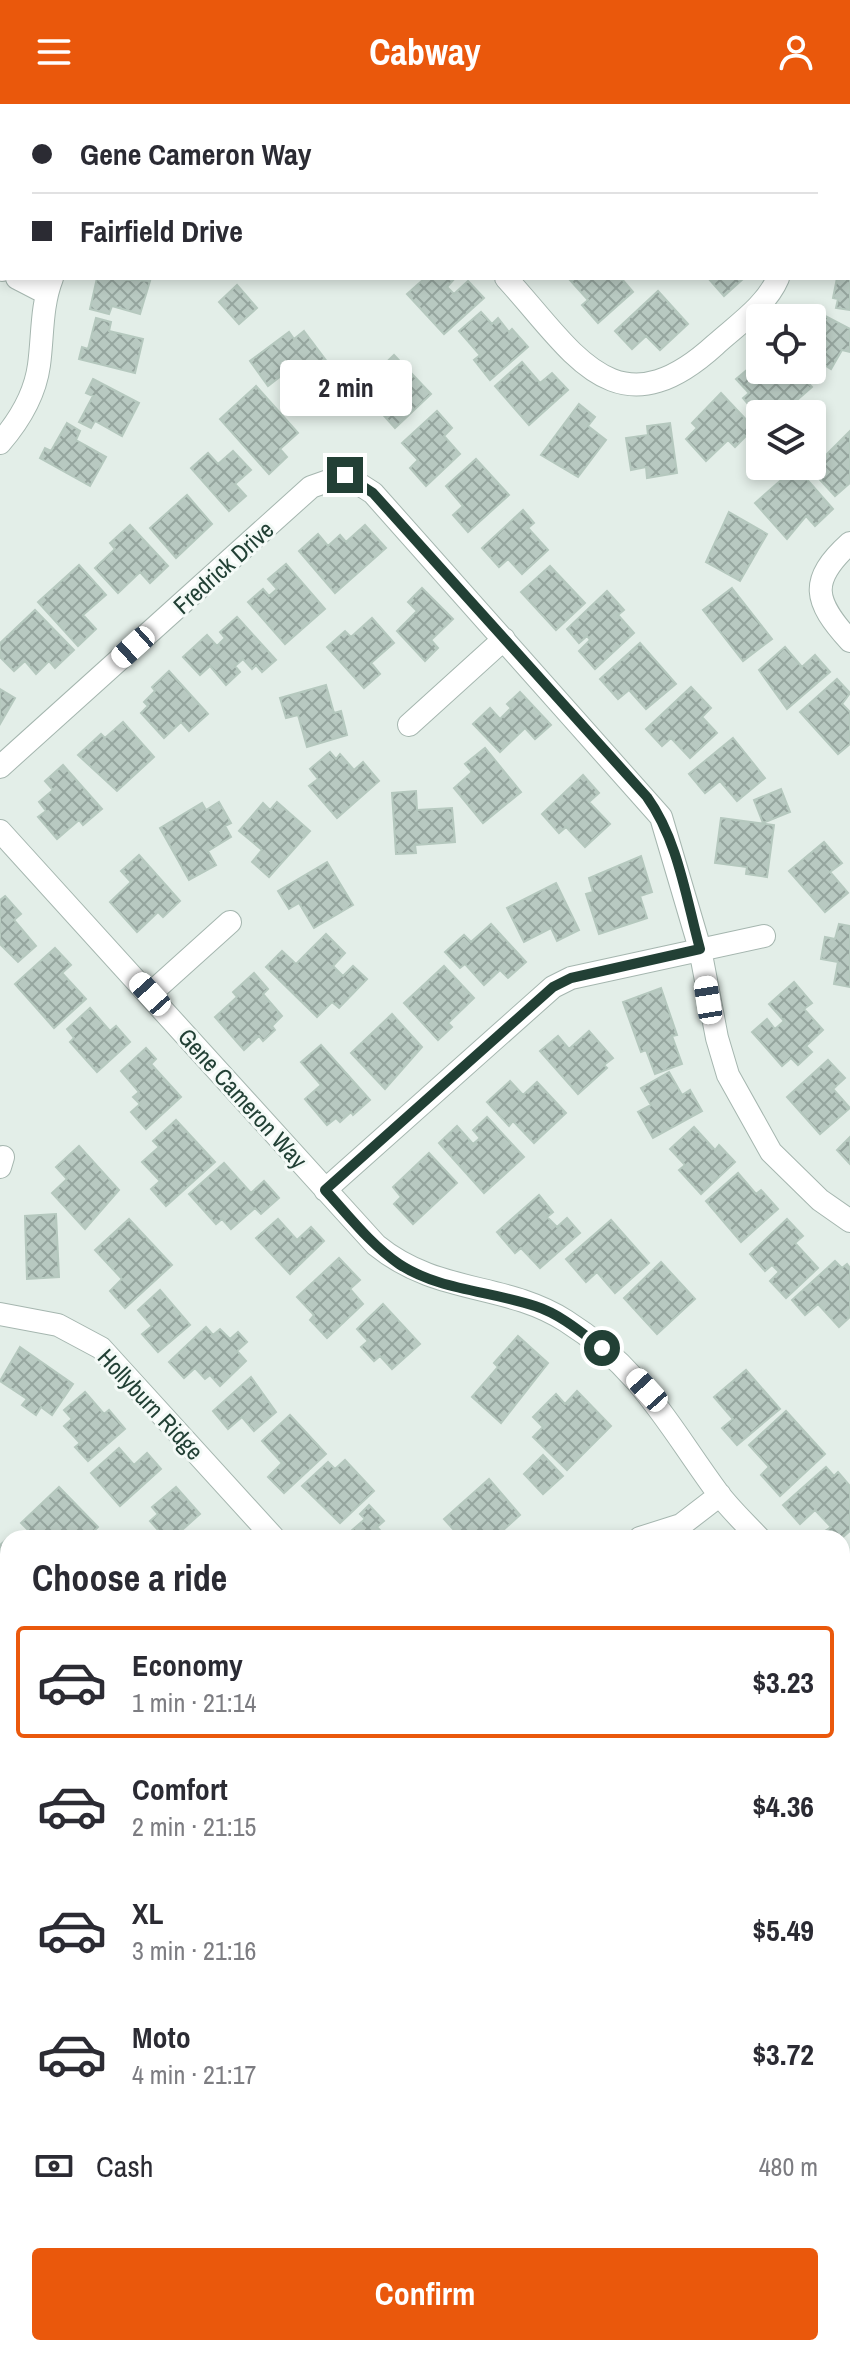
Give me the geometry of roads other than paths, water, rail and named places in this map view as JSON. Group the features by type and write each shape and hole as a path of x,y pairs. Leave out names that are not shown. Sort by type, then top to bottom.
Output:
{"street":[{"path":"0,443 30,397 39,368 49,285 26,280"},
{"path":"508,280 590,370 622,385 640,386 679,373 699,360 766,299 777,280"},
{"name":"Fredrick Drive","path":"0,767 311,487 345,475 373,493 504,639"},
{"path":"850,543 832,559 821,577 819,594 826,610 850,641"},
{"path":"409,725 504,639 661,817 700,949 720,1051 756,1131 785,1167 820,1200 850,1221"},
{"name":"Gene Cameron Way","path":"0,831 376,1245 400,1265 431,1278 538,1306 565,1320 621,1361 647,1390 720,1495 752,1530"},
{"path":"150,994 230,922"},
{"path":"325,1190 553,987 571,978 764,936"},
{"name":"Hollyburn Ridge","path":"0,1314 58,1325 101,1348 267,1530"},
{"path":"665,1530 681,1525 720,1495"}]}
